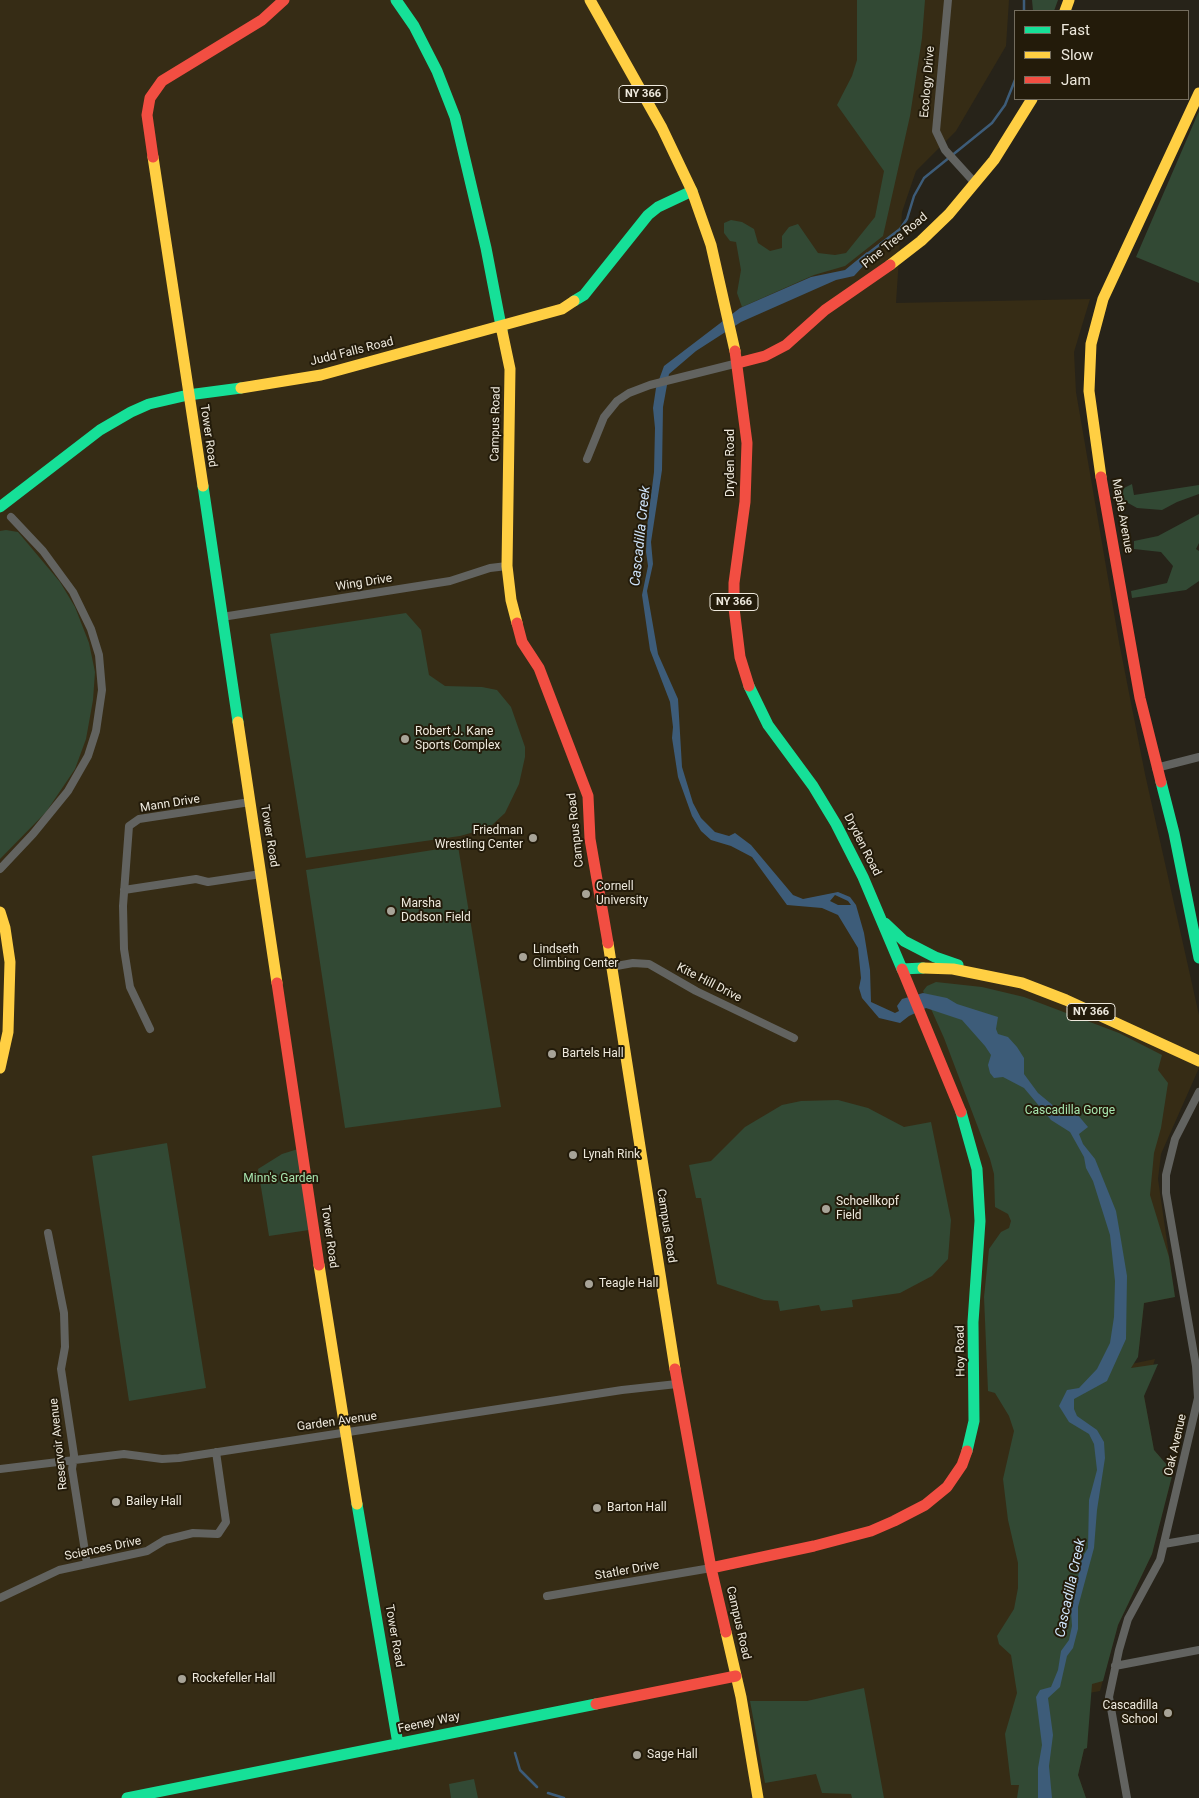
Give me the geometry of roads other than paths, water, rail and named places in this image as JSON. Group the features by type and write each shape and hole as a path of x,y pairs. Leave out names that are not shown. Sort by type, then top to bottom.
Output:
{"street":[{"name":"Tower Road","path":"284,0 262,20 166,77 157,86 148,104 148,128 344,1432 398,1744"},
{"name":"Campus Road","path":"396,0 414,26 437,70 455,116 468,167 502,326 510,369 511,399 507,566 511,600 520,637 539,668 588,796 590,839 676,1384 711,1568 736,1676 758,1798"},
{"name":"Dryden Road","path":"590,0 662,128 692,191 711,245 722,289 738,363 747,451 745,502 734,582 734,608 740,657 747,681 768,725 813,786 836,824 882,920 902,969 932,968 979,973"},
{"name":"Ecology Drive","path":"948,0 935,121 936,131 945,150 975,183"},
{"name":"Maple Avenue","path":"1199,94 1109,282 1096,319 1089,368 1091,413 1100,472 1140,698 1174,834 1199,958"},
{"name":"Pine Tree Road","path":"738,363 765,356 786,345 825,310 892,264 921,241 949,214 975,183 1014,131 1031,100"},
{"name":"Judd Falls Road","path":"0,507 113,421 150,404 188,395 292,381 548,314 573,303 591,287 636,226 658,207 692,191"},
{"path":"587,459 604,417 612,406 628,393 650,385 738,363"},
{"path":"0,869 33,834 68,791 88,756 96,731 102,690 99,655 91,628 73,592 43,551 11,516"},
{"name":"Wing Drive","path":"222,617 450,581 483,570 507,566"},
{"path":"1156,768 1199,758"},
{"name":"Mann Drive","path":"150,1029 130,987 123,928 124,890 130,826 139,820 250,802"},
{"path":"124,890 196,879 208,882 261,874"},
{"path":"0,912 5,928 10,962 8,1032 0,1068"},
{"name":"Dryden Road","path":"882,920 904,941 921,951 979,973 1035,987 1199,1061"},
{"name":"Kite Hill Drive","path":"611,967 633,963 649,964 696,991 794,1038"},
{"name":"Hoy Road","path":"711,1568 822,1544 870,1531 894,1521 936,1497 955,1476 962,1464 971,1436 975,1409 973,1322 980,1221 979,1188 974,1154 965,1122 902,969"},
{"name":"Oak Avenue","path":"1127,1798 1109,1697 1115,1666 1128,1619 1156,1568 1164,1544 1199,1391 1166,1193 1166,1175 1175,1139 1199,1092"},
{"name":"Reservoir Avenue","path":"48,1233 64,1313 66,1347 61,1369 74,1455 72,1469 87,1564"},
{"name":"Garden Avenue","path":"0,1469 124,1454 162,1459 622,1390 676,1384"},
{"name":"Sciences Drive","path":"0,1598 52,1572 147,1551 165,1540 193,1533 215,1535 220,1533 226,1525 226,1519 216,1452"},
{"path":"1164,1544 1199,1538"},
{"name":"Statler Drive","path":"547,1596 711,1568"},
{"path":"1115,1666 1199,1650"},
{"name":"Feeney Way","path":"127,1798 736,1676"}],"water":[{"path":"867,252 869,254 867,262 854,276 836,280 741,322 696,351 669,374 663,407 662,470 651,542 653,564 647,591 658,654 678,699 682,767 693,803 701,818 715,832 729,836 735,833 751,845 793,895 803,899 838,892 850,897 856,905 864,933 870,970 871,1002 895,1013 899,1011 897,1006 902,999 923,993 947,998 957,1004 998,1017 996,1029 998,1034 1008,1037 1017,1047 1024,1058 1024,1074 1038,1093 1061,1112 1077,1114 1088,1127 1079,1134 1083,1144 1095,1159 1116,1211 1127,1276 1126,1339 1107,1381 1074,1399 1074,1409 1077,1416 1097,1430 1104,1442 1105,1458 1097,1510 1094,1548 1078,1607 1078,1629 1073,1648 1067,1656 1060,1687 1048,1698 1053,1735 1049,1766 1052,1798 1038,1798 1038,1768 1042,1745 1036,1697 1040,1690 1051,1687 1058,1670 1061,1651 1069,1640 1072,1626 1071,1611 1082,1558 1088,1548 1089,1500 1097,1470 1094,1444 1089,1434 1069,1422 1059,1406 1067,1390 1079,1388 1097,1369 1110,1343 1114,1317 1115,1281 1110,1235 1093,1181 1086,1168 1084,1157 1070,1132 1051,1120 1024,1088 1003,1077 994,1078 990,1073 988,1065 991,1055 962,1020 926,1008 909,1016 900,1023 879,1018 862,998 859,988 861,978 858,948 838,915 822,908 787,905 752,857 731,846 711,840 701,831 692,816 678,777 672,738 673,727 670,702 650,650 642,595 648,566 646,552 647,527 654,472 655,428 653,408 656,388 664,366 740,308 811,277 845,270","holes":["835,895 848,901 851,905 838,905 830,901"]}],"waterway":[{"name":"Cascadilla Creek","path":"1024,0 1024,10"},
{"name":"Cascadilla Creek","path":"866,255 900,229 907,219 914,196 924,178 992,123 1005,105 1014,82"},
{"path":"515,1753 520,1770 537,1787"},
{"path":"548,1793 564,1798"}],"place":[{"name":"Robert J. Kane Sports Complex","path":"405,739"},
{"name":"Friedman Wrestling Center","path":"533,838"},
{"name":"Cornell University","path":"586,894"},
{"name":"Marsha Dodson Field","path":"391,911"},
{"name":"Lindseth Climbing Center","path":"523,957"},
{"name":"Bartels Hall","path":"552,1054"},
{"name":"Lynah Rink","path":"573,1155"},
{"name":"Schoellkopf Field","path":"826,1209"},
{"name":"Teagle Hall","path":"589,1284"},
{"name":"Bailey Hall","path":"116,1502"},
{"name":"Barton Hall","path":"597,1508"},
{"name":"Rockefeller Hall","path":"182,1679"},
{"name":"Cascadilla School","path":"1168,1713"},
{"name":"Sage Hall","path":"637,1755"}],"park label":[{"name":"Cascadilla Gorge","path":"1070,1111"},
{"name":"Minn's Garden","path":"281,1179"}]}
